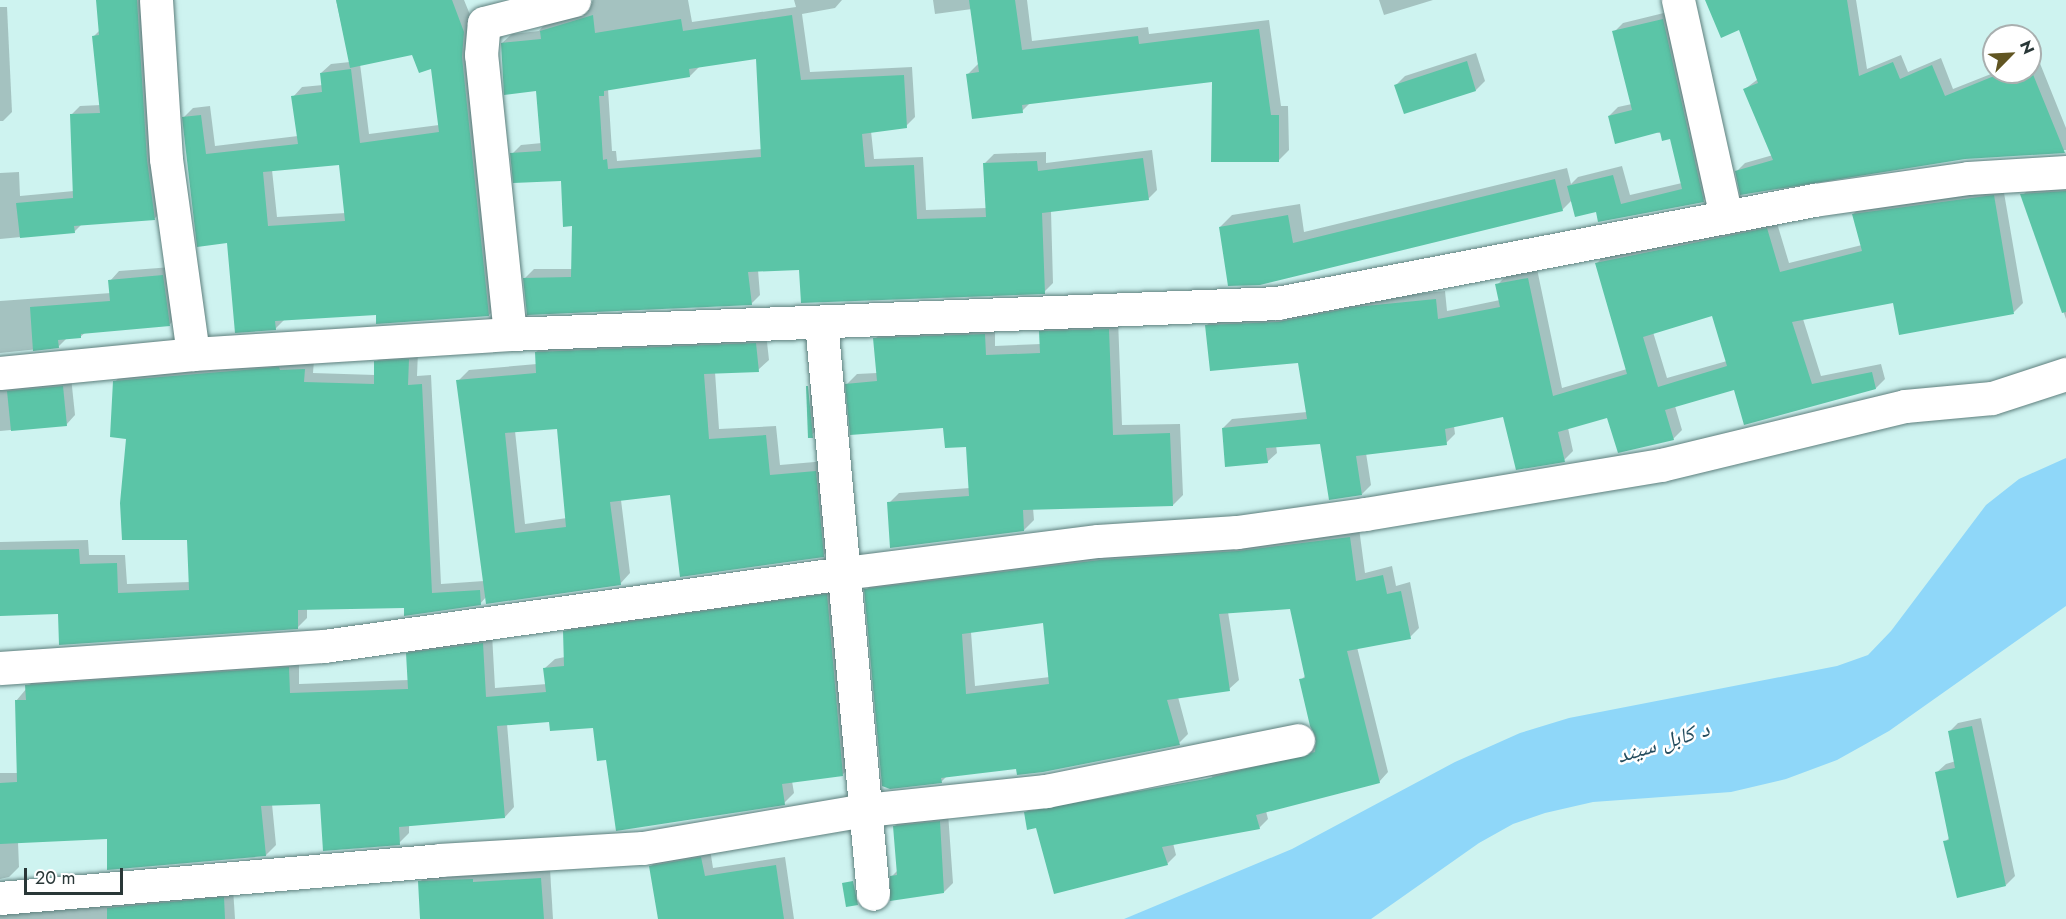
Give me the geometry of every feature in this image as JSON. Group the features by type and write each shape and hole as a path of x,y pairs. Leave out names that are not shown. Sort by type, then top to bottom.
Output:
{"street":[{"path":"156,0 166,159 193,354"},
{"path":"510,334 481,56 484,23 574,0"},
{"path":"1678,0 1726,217"},
{"path":"0,373 193,354 510,334 1277,303 1814,200 1968,178 2066,172"},
{"path":"821,321 873,894"},
{"path":"0,668 324,646 844,573 1098,541 1237,532 1365,514 1661,465 1905,406 1992,398 2066,374"},
{"path":"0,898 439,860 643,848 865,810 1046,791 1298,740"}],"water":[{"name":"د کابل سيند","path":"2066,458 2066,606 1889,731 1837,760 1786,779 1731,792 1593,802 1545,813 1513,824 1479,843 1371,919 1124,919 1292,849 1455,762 1520,733 1569,718 1837,666 1868,655 1891,631 1986,505 2019,479"}],"building":[{"path":"96,0 137,0 147,160 155,220 74,226 75,233 20,238 16,203 73,198 70,114 100,113 92,36 99,35"},
{"path":"336,0 452,0 464,32 462,57 489,316 376,324 376,315 275,321 276,330 235,333 227,243 197,247 182,117 201,115 206,154 298,144 291,96 322,92 320,73 351,69 360,143 439,132 431,69 419,73 412,55 350,68","holes":["339,165 345,221 268,226 263,172"]},
{"path":"969,0 1015,0 1022,50 1138,36 1139,44 1259,29 1271,115 1279,115 1279,162 1211,162 1212,82 1022,105 1023,113 972,119 966,74 979,72"},
{"path":"1705,0 1847,0 1859,76 1893,62 1900,79 1932,65 1945,96 1982,81 1982,84 2037,84 2065,153 1965,159 1740,195 1735,171 1773,160 1743,89 1758,83 1739,30 1721,38"},
{"path":"593,15 595,33 681,19 683,31 792,15 801,80 904,75 907,128 862,134 865,167 914,165 917,219 986,217 983,163 1037,161 1038,171 1143,158 1149,200 1042,213 1045,294 801,303 799,270 748,272 752,305 527,315 523,278 571,277 572,226 563,227 561,181 513,183 510,153 541,151 536,91 504,95 501,43 541,39 540,31","holes":["756,59 761,157 608,169 607,159 603,160 599,96 604,96 604,91 690,77 689,69"]},
{"path":"1663,19 1704,202 1598,222 1596,212 1575,217 1567,186 1613,175 1621,204 1682,189 1670,139 1662,141 1660,132 1615,144 1608,116 1632,110 1612,31"},
{"path":"1467,61 1476,91 1404,114 1394,85"},
{"path":"1555,179 1563,211 1260,285 1228,286 1219,227 1288,215 1293,243"},
{"path":"2066,191 2066,312 2062,313 2020,194"},
{"path":"1994,195 2014,314 1899,335 1893,303 1792,322 1812,384 1872,372 1876,389 1744,425 1734,390 1665,410 1674,440 1618,453 1607,418 1558,432 1565,462 1516,470 1503,417 1445,429 1447,445 1356,456 1362,495 1329,500 1320,444 1266,448 1268,463 1225,467 1222,428 1307,419 1298,363 1210,371 1205,325 1278,322 1355,307 1436,299 1438,319 1500,307 1495,284 1528,278 1553,396 1627,374 1595,263 1767,228 1780,272 1862,251 1852,214","holes":["1712,316 1727,366 1658,387 1643,337"]},
{"path":"163,275 170,326 81,334 81,338 58,340 59,348 33,351 30,307 110,301 108,280"},
{"path":"1109,329 1113,435 1170,433 1173,506 1023,510 1024,531 890,548 887,502 969,496 966,447 945,448 943,428 850,435 845,384 877,381 873,338 985,334 986,355 1040,353 1039,331"},
{"path":"756,343 759,372 704,374 709,439 766,435 770,475 816,471 824,557 680,577 670,495 610,502 621,585 486,604 456,380 536,373 535,352","holes":["557,429 566,527 515,533 505,433"]},
{"path":"409,359 408,385 422,384 432,593 480,590 481,605 404,616 404,608 298,610 298,629 59,645 58,614 0,616 0,550 79,549 80,564 117,563 118,593 189,590 187,540 122,540 120,503 126,439 110,437 113,381 279,367 280,370 305,369 304,382 374,384 374,361"},
{"path":"63,386 67,426 11,431 7,391"},
{"path":"806,386 808,386 813,438 808,438"},
{"path":"1350,537 1356,581 1383,575 1387,594 1401,591 1411,639 1347,651 1380,783 1256,815 1260,829 1162,847 1168,865 1054,894 1036,828 1027,830 1024,812 1205,779 1315,752 1316,737 1310,726 1299,679 1305,678 1290,609 1219,614 1230,691 1167,700 1180,745 1043,772 1017,775 1016,769 941,778 942,783 890,789 882,786 864,589 1100,560 1238,551","holes":["1043,623 1049,684 966,694 962,634"]},
{"path":"827,594 843,776 782,784 785,805 616,831 606,760 597,761 593,728 550,731 549,722 497,726 505,818 399,827 400,845 323,851 320,804 261,806 266,856 107,870 107,839 0,844 0,783 17,782 15,700 26,700 25,685 289,667 290,693 408,689 406,653 483,643 486,697 546,692 543,668 564,666 563,631"},
{"path":"1972,726 2006,886 1957,898 1943,841 1949,840 1935,772 1955,768 1948,731"},
{"path":"940,821 944,893 890,901 890,876 897,875 893,826"},
{"path":"701,857 705,876 776,865 784,919 658,919 649,866"},
{"path":"541,878 544,919 420,919 418,881 473,879 473,882"},
{"path":"853,881 858,905 846,907 842,883"},
{"path":"224,897 225,919 107,919 107,908"}]}
